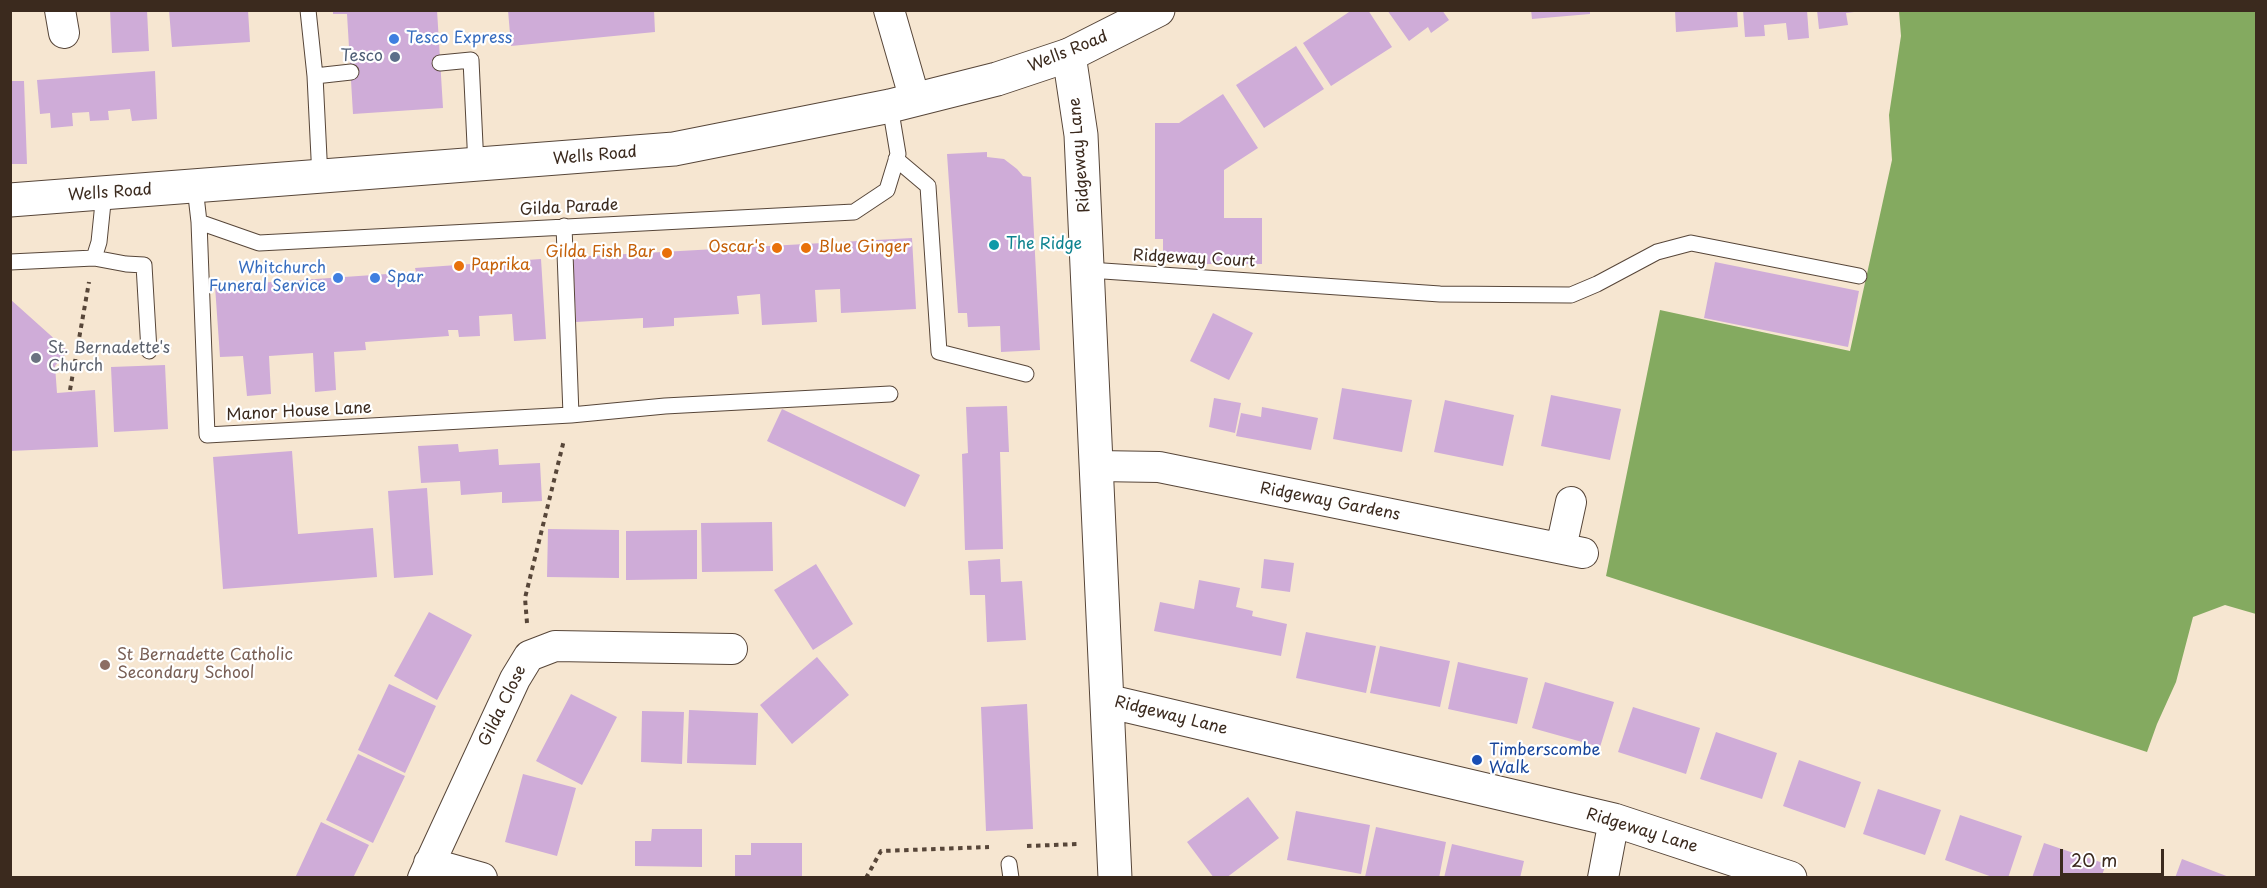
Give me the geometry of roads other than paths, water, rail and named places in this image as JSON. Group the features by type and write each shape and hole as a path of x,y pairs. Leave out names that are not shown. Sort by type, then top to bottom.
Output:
{"main road":[{"name":"Wells Road","path":"10,200 320,178 674,149 902,103 997,79 1069,55 1158,10"},
{"name":"Ridgeway Lane","path":"1069,55 1081,135 1089,270 1107,701 1614,820 1790,878"},
{"path":"1107,701 1115,878"}],"street":[{"path":"889,10 902,103"},
{"name":"Ridgeway Gardens","path":"1097,466 1159,467 1572,551 1571,502"},
{"name":"Gilda Close","path":"426,870 515,679 529,656 555,646 732,649"},
{"path":"1603,878 1614,820"},
{"path":"426,870 482,878"}],"lane":[{"path":"308,10 315,76 320,178"},
{"path":"440,63 471,60 476,166"},
{"path":"315,76 351,72"},
{"name":"Gilda Parade","path":"199,222 259,243 854,212 887,190 898,154 902,103"},
{"path":"896,159 928,186 939,352 1026,374"},
{"path":"195,187 199,222"},
{"path":"94,258 99,242 104,193"},
{"name":"Manor House Lane","path":"199,222 207,435 570,415"},
{"path":"564,226 570,415 665,406 890,394"},
{"name":"Ridgeway Court","path":"1089,270 1440,294 1571,295 1657,252 1690,243 1859,276"},
{"path":"10,262 94,258 144,265 149,351"}],"place":[{"name":"Tesco Express","path":"394,39"},
{"name":"Tesco","path":"395,57"},
{"name":"The Ridge","path":"994,245"},
{"name":"Oscar's","path":"777,248"},
{"name":"Blue Ginger","path":"806,248"},
{"name":"Gilda Fish Bar","path":"667,253"},
{"name":"Paprika","path":"459,266"},
{"name":"Whitchurch Funeral Service","path":"338,278"},
{"name":"Spar","path":"375,278"},
{"name":"St. Bernadette's Church","path":"36,358"},
{"name":"St Bernadette Catholic Secondary School","path":"105,665"},
{"name":"Timberscombe Walk","path":"1477,760"}]}
